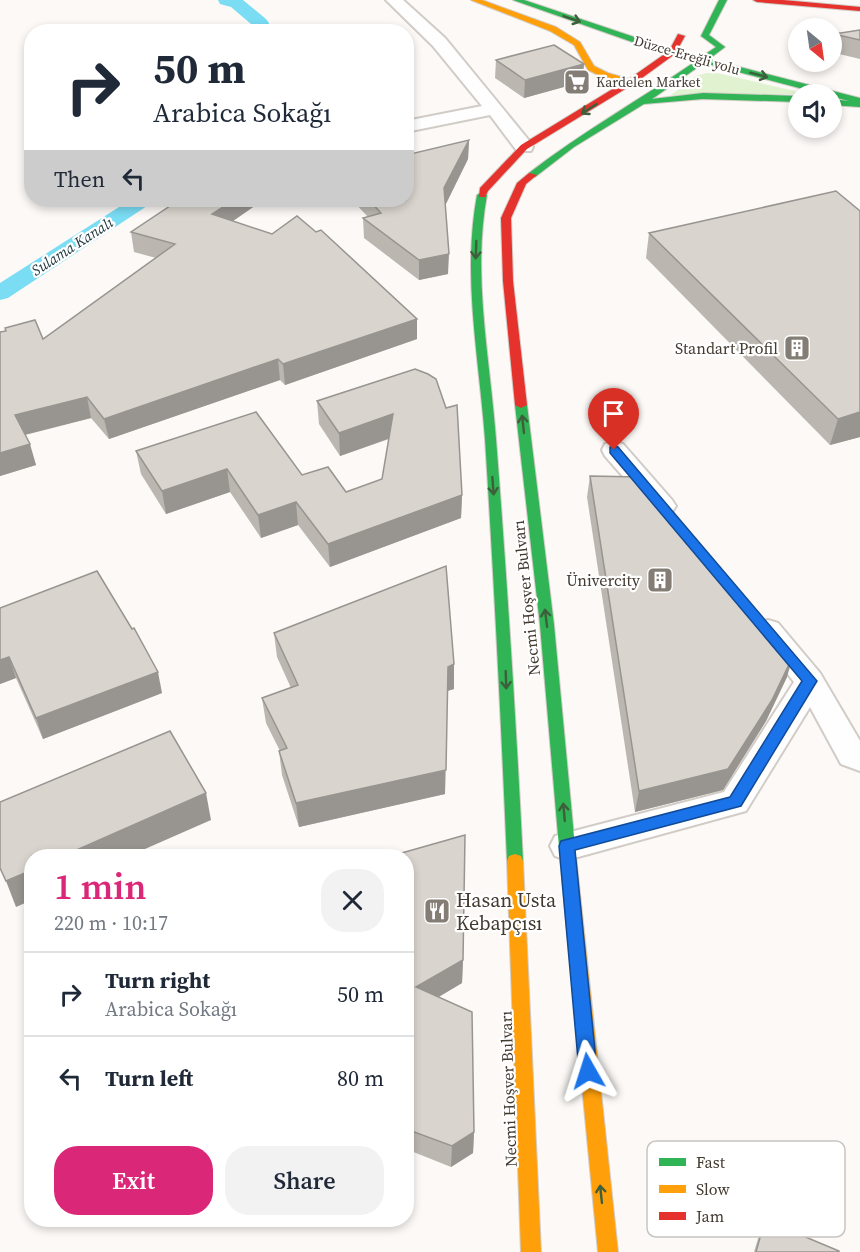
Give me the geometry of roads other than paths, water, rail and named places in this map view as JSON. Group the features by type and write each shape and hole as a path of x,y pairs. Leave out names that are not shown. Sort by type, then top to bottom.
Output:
{"main road":[{"path":"475,0 553,29 577,44 582,61 600,74 632,81"},
{"name":"Düzce-Ereğli yolu","path":"517,0 672,52 860,102"},
{"path":"723,0 705,36 726,48"},
{"path":"757,0 860,9"},
{"path":"672,52 676,34 689,21"},
{"name":"Düzce-Ereğli yolu","path":"676,34 726,48"},
{"name":"Necmi Hoşver Bulvarı","path":"608,1252 547,625 511,302 506,218 522,183 572,145 703,60 726,48"},
{"name":"Necmi Hoşver Bulvarı","path":"531,1252 505,642 486,377 475,281 476,228 483,190 524,147 584,112 672,52"},
{"path":"640,103 703,96 788,99"},
{"path":"842,102 860,102"}],"street":[{"path":"394,0 439,42 524,147"},
{"path":"414,125 494,109"},
{"path":"614,450 678,524"},
{"path":"750,609 810,681 852,754 860,759"},
{"path":"567,846 735,802 810,681"}],"waterway":[{"name":"Sulama Kanalı","path":"226,0 237,3 260,24"},
{"name":"Sulama Kanalı","path":"0,293 132,207"}],"place":[{"name":"Kardelen Market","path":"577,82"},
{"name":"Standart Profil","path":"797,348"},
{"name":"Ünivercity","path":"660,580"},
{"name":"Hasan Usta Kebapçısı","path":"437,911"}]}
